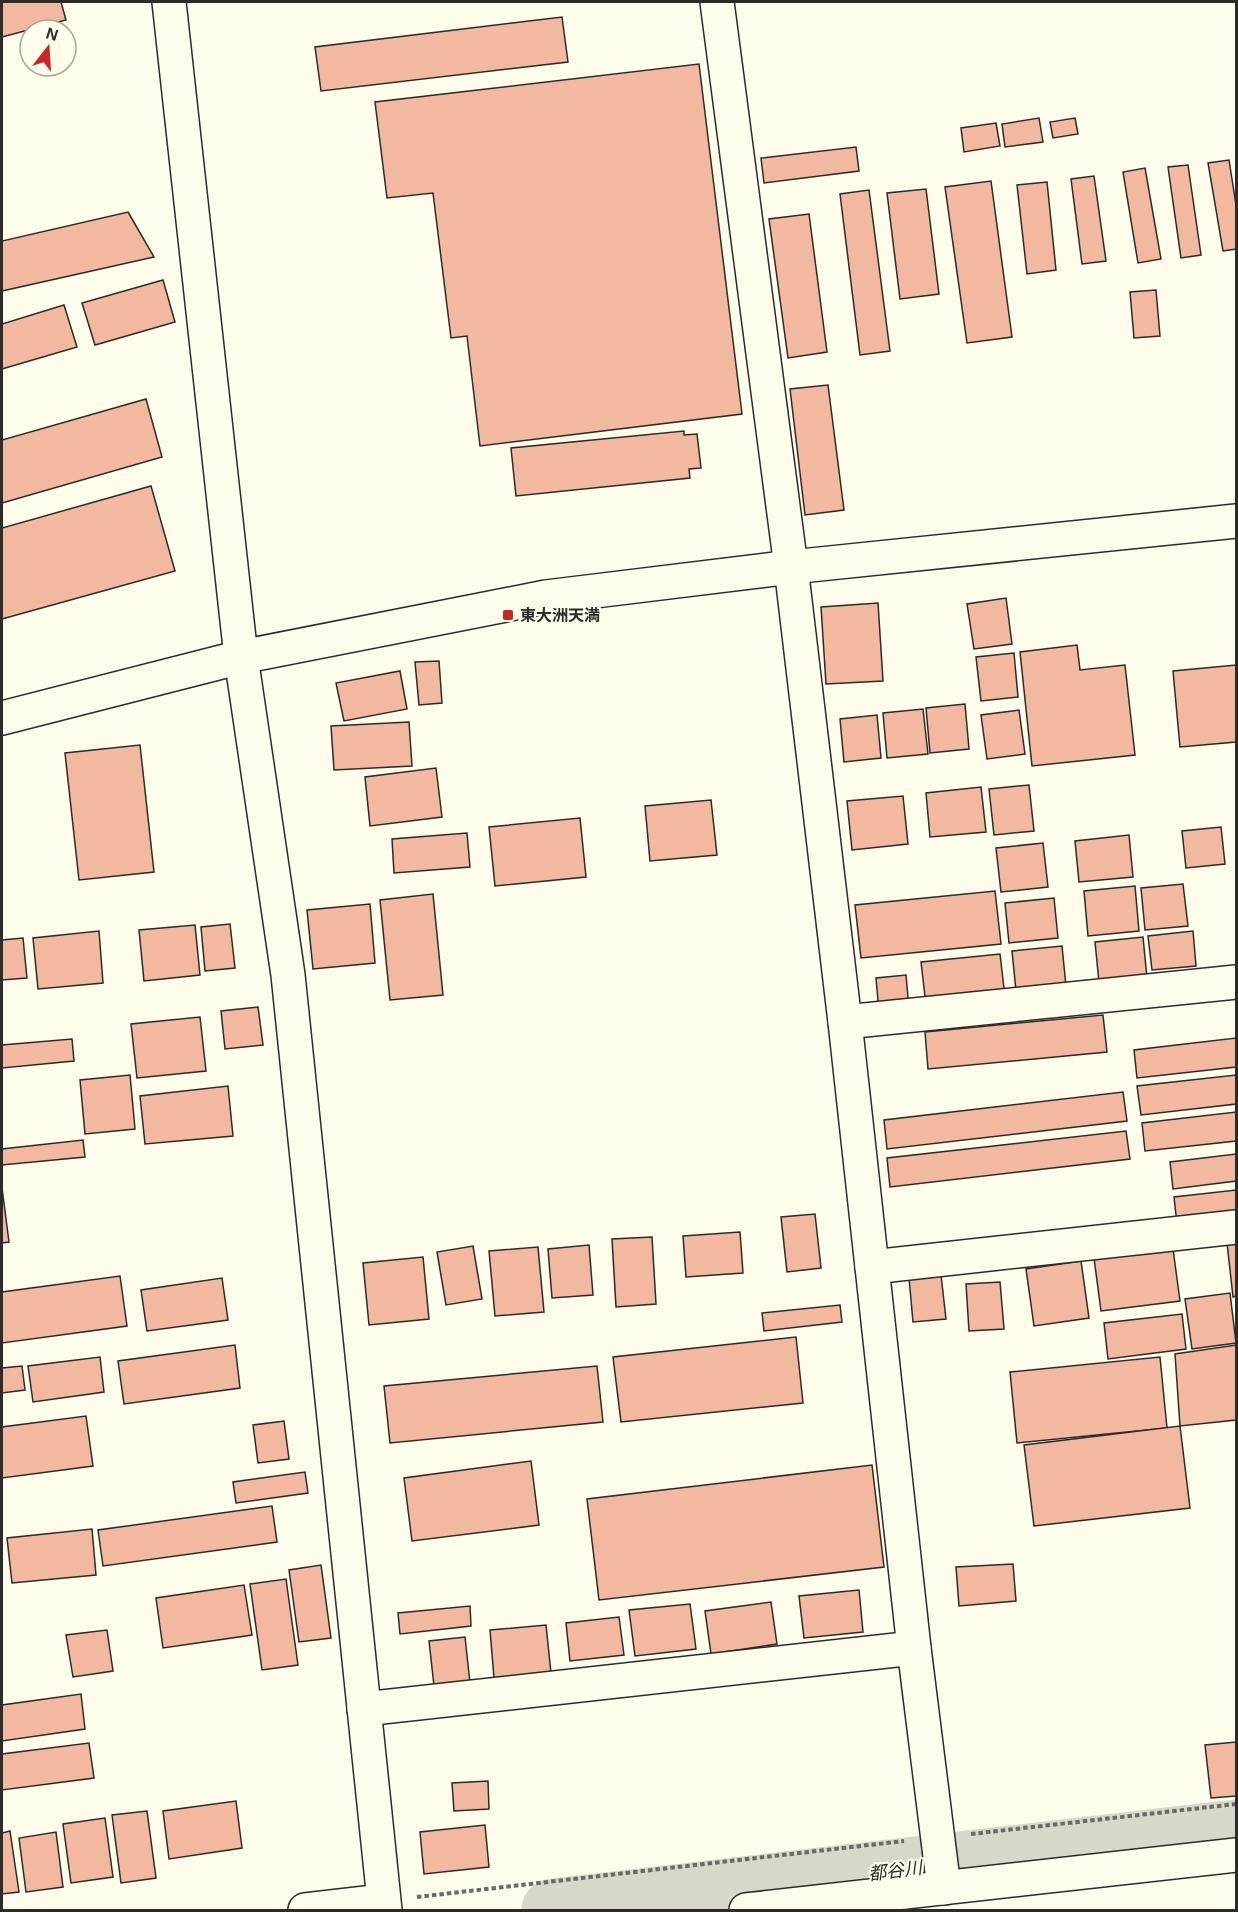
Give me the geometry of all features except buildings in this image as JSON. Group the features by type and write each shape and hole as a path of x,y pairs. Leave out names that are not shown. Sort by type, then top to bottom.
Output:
{"street":[{"path":"169,2 240,657 288,975 384,1906 305,1911"},
{"path":"717,2 791,567 941,1863"},
{"path":"2,718 240,657 546,597 791,567 1236,520"},
{"path":"845,1022 1236,982"},
{"path":"872,1267 1236,1227"},
{"path":"364,1709 915,1648"},
{"path":"746,1911 941,1863 1236,1855"}],"path":[{"path":"384,1906 941,1863 1236,1804"}],"waterway":[{"name":"都谷川","path":"553,1910 1236,1831"}],"place":[{"name":"東大洲天満","path":"508,615"}]}
